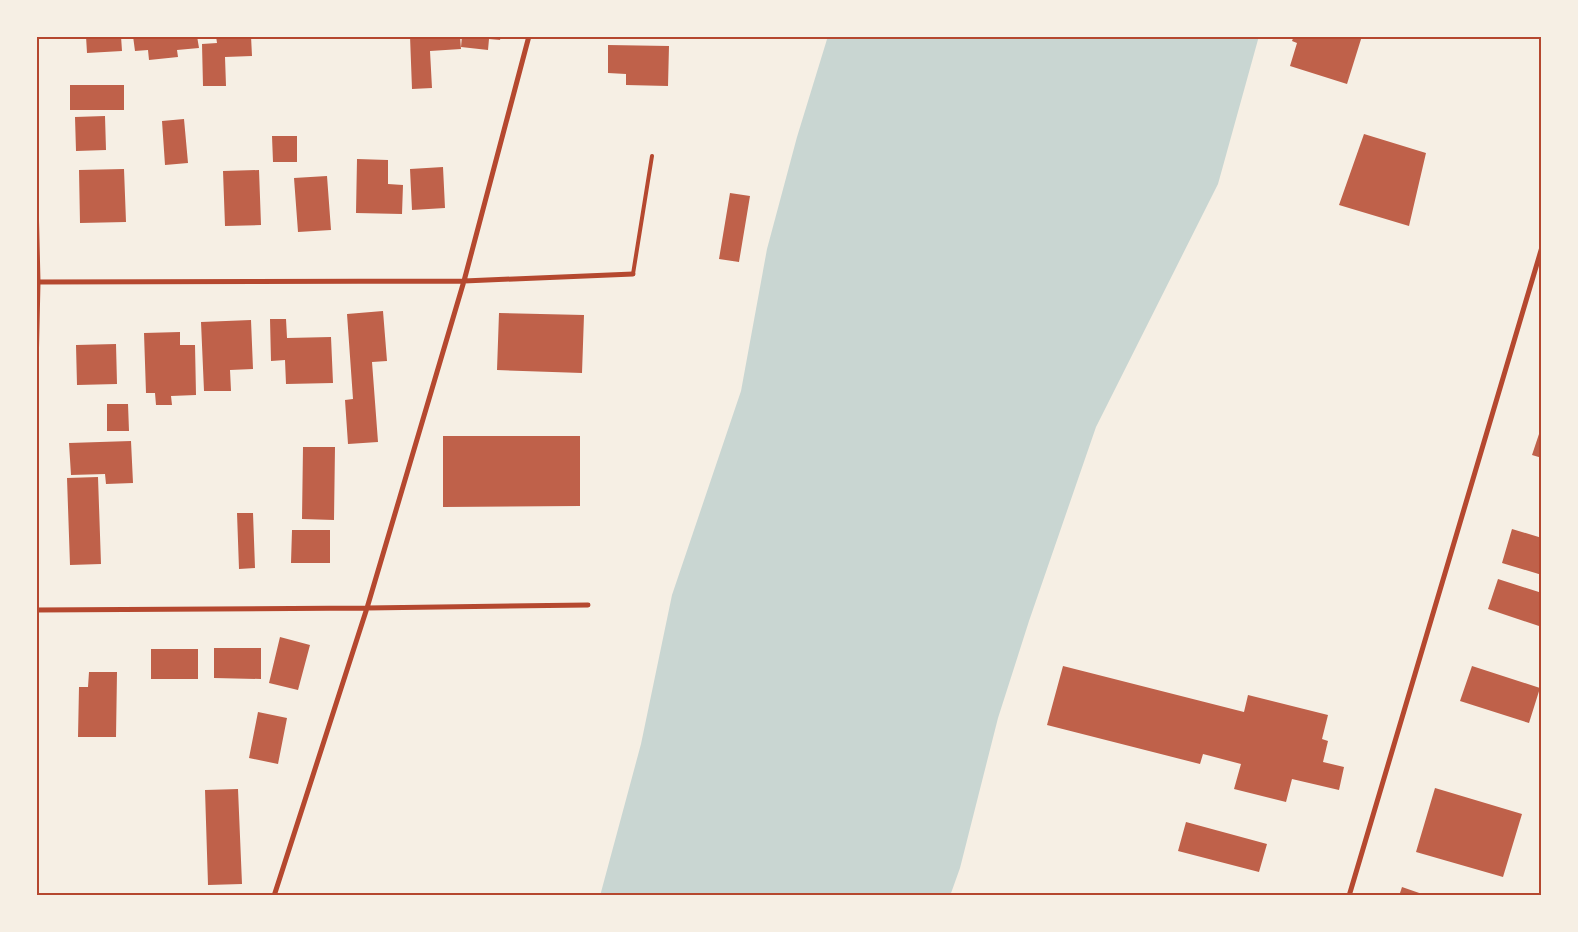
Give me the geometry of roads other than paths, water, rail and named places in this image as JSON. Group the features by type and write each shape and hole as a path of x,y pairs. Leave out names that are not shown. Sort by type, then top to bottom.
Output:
{"street":[{"path":"274,896 367,608 464,281 529,36"},
{"path":"36,200 36,370"},
{"path":"1349,896 1542,247"},
{"path":"37,282 464,281 633,274"},
{"path":"36,610 367,608 588,604"}],"lane":[{"path":"633,274 652,156"}]}
